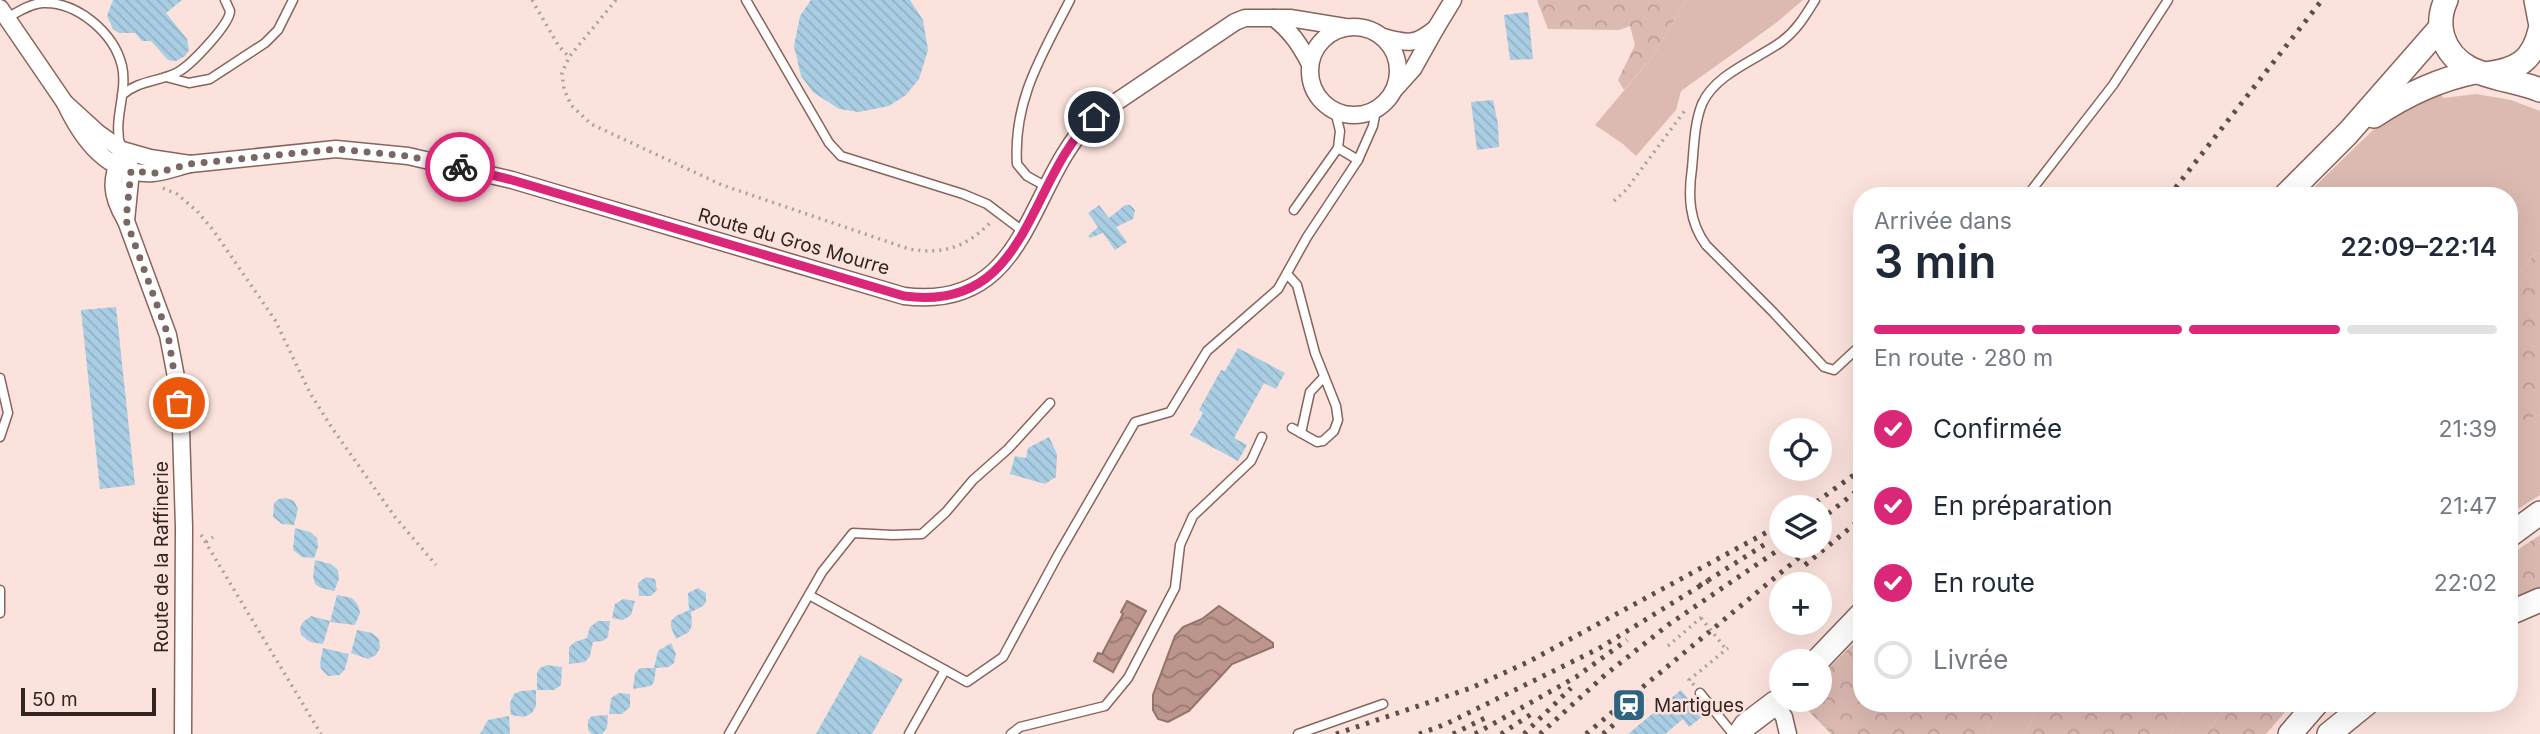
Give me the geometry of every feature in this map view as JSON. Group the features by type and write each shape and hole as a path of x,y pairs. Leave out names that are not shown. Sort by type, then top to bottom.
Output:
{"street":[{"name":"Route du Gros Mourre","path":"1376,110 1387,101 1413,69 1453,0"},
{"path":"2536,0 2540,21"},
{"path":"2441,11 2446,48 2459,63 2481,73 2540,90"},
{"path":"2294,187 2348,133 2441,11"},
{"path":"4,13 65,103 84,137 98,153 124,168"},
{"name":"Route du Gros Mourre","path":"124,168 156,173 190,164 336,149 408,156 512,180 904,296 921,298 959,292 990,276 1003,264 1024,232 1080,130 1111,104 1235,22 1245,18 1290,18 1359,27 1406,43 1415,42 1436,27"},
{"path":"1274,18 1293,34 1310,64"},
{"path":"1346,27 1322,40 1310,64 1310,78 1323,103 1335,111 1362,115 1376,110"},
{"path":"2348,133 2395,102 2445,81 2481,73 2507,71 2525,61 2536,44 2540,30"},
{"path":"1383,37 1392,47 1397,61 1395,89"},
{"path":"65,103 98,133 122,150"},
{"name":"Route du Gros Mourre","path":"122,150 150,158 190,164"},
{"name":"Route de la Raffinerie","path":"122,150 124,168 113,187 114,200 126,220 168,335 176,377 181,429 184,527 183,734"},
{"path":"2518,529 2540,513"},
{"path":"2518,610 2540,600"},
{"path":"1828,649 1853,623"},
{"path":"1740,734 1769,707"},
{"path":"1754,734 1770,712"},
{"path":"1782,712 1788,734"},
{"path":"2290,734 2309,712"},
{"path":"2329,734 2356,712"}],"lane":[{"path":"122,95 139,83 166,77 185,68 227,22 230,11 225,0"},
{"path":"166,77 189,83 210,79 265,43 278,30 292,0"},
{"path":"746,0 829,143 841,156 963,194 987,204 1024,232"},
{"path":"1047,187 1027,176 1017,164 1023,98 1029,79 1070,0"},
{"path":"1815,0 1793,32 1710,91 1698,116 1689,186 1691,216 1697,233 1706,245 1824,367 1833,370 1853,353"},
{"path":"2033,187 2113,85 2168,0"},
{"path":"4,13 34,5 64,2 107,35 122,66 118,134 122,150"},
{"path":"809,595 967,682 1003,657 1135,422 1170,412 1207,351 1278,289 1307,237 1358,160 1373,126 1376,110"},
{"path":"1294,210 1338,148 1340,131 1335,111"},
{"path":"1338,148 1358,160"},
{"path":"1287,274 1297,285 1315,353 1336,406 1338,420 1334,431 1323,441 1317,442 1292,428"},
{"path":"1301,433 1311,393 1324,377"},
{"path":"0,378 8,413 0,437"},
{"path":"729,734 822,572 853,533 922,534 946,512 973,480 1008,449 1050,403"},
{"path":"1011,734 1020,727 1105,706 1128,678 1175,588 1180,545 1193,516 1251,461 1262,436"},
{"path":"0,590 0,613"},
{"path":"909,734 945,670"},
{"path":"1700,693 1733,734"},
{"path":"1298,734 1383,704"}],"path":[{"path":"532,0 558,45 569,57"},
{"path":"616,0 569,57 562,73 564,89 571,105 591,124 722,185 909,249 931,253 955,248 971,240 1000,213"},
{"path":"1614,201 1626,190 1690,104 1710,91"},
{"path":"124,168 177,194 197,211 213,230 275,320 310,393 332,428 396,517 436,565"},
{"path":"184,527 196,530 206,542 321,734"},
{"path":"206,542 213,537"},
{"path":"1668,646 1702,617 1727,648 1689,680"}],"green space":[{"path":"1537,0 1686,0 1653,56 1624,90 1618,80 1635,45 1630,26 1619,30 1548,29"},
{"path":"1686,0 1803,0 1776,23 1681,91 1676,110 1636,156 1595,125 1653,56"},
{"path":"2440,92 2443,98 2476,94 2511,100 2540,111 2540,248 2518,274 2518,187 2314,187 2373,130 2411,105"},
{"path":"2540,248 2540,415 2518,422 2518,274"},
{"path":"2540,415 2540,495 2518,509 2518,422"},
{"path":"2540,535 2540,590 2518,600 2518,550"},
{"path":"1853,644 1853,712 1998,712 1986,734 1831,734 1810,712 1832,712 1832,665"},
{"path":"1998,712 2035,712 2025,734 1986,734"},
{"path":"2035,712 2184,712 2170,734 2025,734"},
{"path":"2184,712 2222,712 2206,734 2170,734"},
{"path":"2222,712 2285,712 2266,734 2206,734"}],"water":[{"path":"1127,601 1146,611 1113,672 1094,661 1098,653 1102,654"},
{"path":"1219,606 1273,643 1273,647 1232,664 1189,711 1168,722 1158,719 1153,710 1153,695 1175,636 1183,627 1202,619"}],"building":[{"path":"113,0 182,0 166,13 187,39 189,50 185,56 176,61 168,60 151,41 142,41 135,33 119,33 113,29 107,16"},
{"path":"811,0 910,0 923,20 928,50 919,79 906,95 889,106 859,112 839,109 813,92 801,76 794,46 800,16"},
{"path":"1528,12 1533,59 1510,60 1504,15"},
{"path":"1493,100 1499,147 1477,150 1471,102"},
{"path":"1099,205 1109,218 1125,205 1130,205 1135,210 1133,219 1116,227 1127,242 1115,250 1103,233 1090,238 1088,236 1098,227 1088,213"},
{"path":"116,307 135,485 100,489 81,310"},
{"path":"1238,348 1285,373 1276,389 1264,383 1234,438 1247,445 1238,461 1190,435 1203,413 1199,410 1221,370 1225,371"},
{"path":"1049,437 1057,454 1056,477 1045,484 1010,474 1015,456 1026,458 1028,448"},
{"path":"286,498 294,501 298,509 294,525 282,524 273,517 274,503"},
{"path":"295,528 310,532 317,538 318,547 314,558 302,557 293,550"},
{"path":"315,560 331,564 338,570 339,579 334,591 315,584"},
{"path":"646,577 655,579 657,590 651,596 639,596 638,583"},
{"path":"698,588 706,593 706,602 691,612 692,625 689,632 676,639 671,621 689,610 688,593"},
{"path":"337,595 352,598 358,605 360,613 355,625 330,622"},
{"path":"623,599 635,601 631,615 623,620 612,618 615,604"},
{"path":"311,616 330,621 323,644 310,642 301,635 303,622"},
{"path":"598,621 610,621 608,637 603,641 593,642 590,656 585,662 569,664 569,647 587,638 590,627"},
{"path":"357,630 372,633 379,639 380,648 376,655 368,659 351,653"},
{"path":"671,643 676,654 674,663 669,667 656,668 651,686 633,689 635,673 640,668 654,668 658,651"},
{"path":"323,648 349,654 345,669 340,675 328,676 321,669"},
{"path":"860,655 903,679 872,734 816,734"},
{"path":"547,665 562,667 561,685 554,690 537,690 537,673"},
{"path":"536,690 536,706 532,713 524,717 511,715 510,703 514,694"},
{"path":"1681,690 1703,716 1689,727 1683,719 1665,734 1628,734"},
{"path":"619,693 630,694 630,707 622,714 609,714 611,698"},
{"path":"608,715 607,728 602,734 592,734 588,730 588,720 592,716"},
{"path":"509,716 510,734 480,734 488,720"}],"railway":[{"path":"2176,187 2322,0"},
{"path":"1826,495 1853,476"},
{"path":"1832,511 1853,494"},
{"path":"1805,565 1853,525"},
{"path":"1336,734 1471,688 1528,662 1769,531"},
{"path":"1699,586 1767,543"},
{"path":"1540,734 1605,675 1668,625 1769,556"},
{"path":"1586,734 1799,558"},
{"path":"1419,734 1446,724 1598,649 1708,581"},
{"path":"1475,734 1576,677 1627,640"},
{"path":"1524,734 1571,688"},
{"path":"1501,734 1536,711"},
{"path":"1453,734 1485,718"},
{"path":"1603,734 1619,720"}],"way so far":[{"path":"179,403 168,335 156,296 126,220 131,171 156,173 190,164 336,149 408,156 460,167"}],"place":[{"name":"Martigues","path":"1629,705"}],"route":[{"path":"460,167 904,296 921,298 959,292 976,285 1003,264 1024,232 1069,146 1080,130 1094,117"}]}
